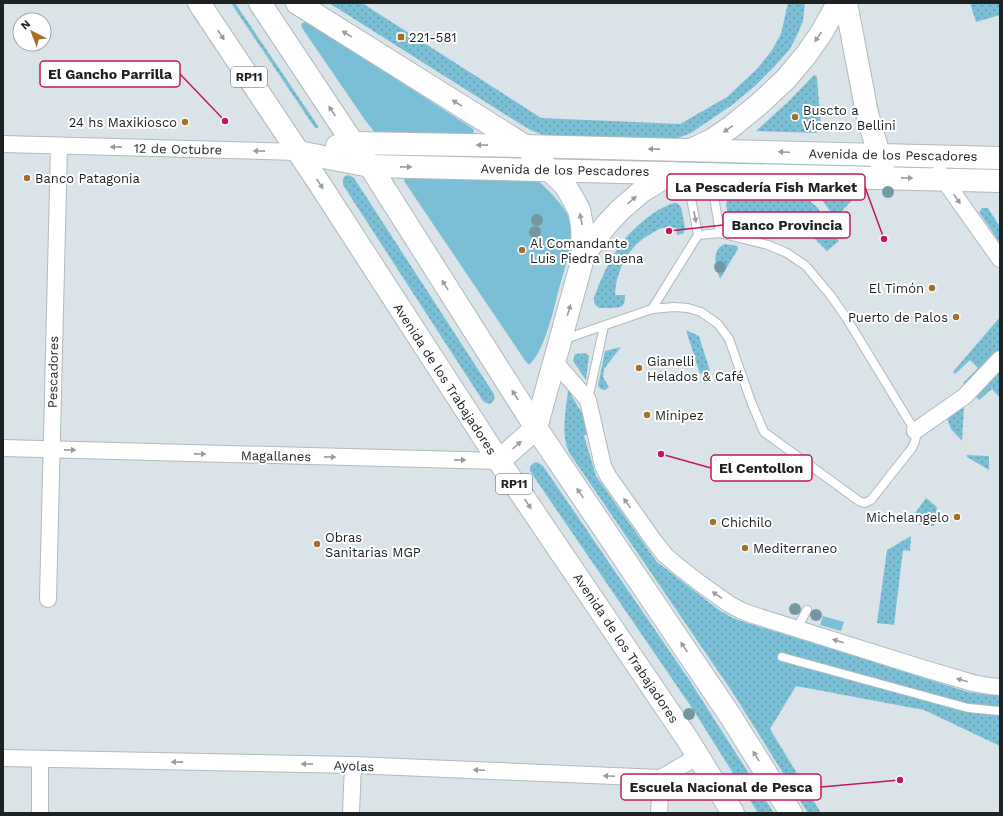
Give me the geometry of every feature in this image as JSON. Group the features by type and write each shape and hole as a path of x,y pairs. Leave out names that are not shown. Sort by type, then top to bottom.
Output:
{"main road":[{"name":"Avenida de los Trabajadores","path":"199,3 499,461 698,756 733,813"},
{"path":"260,3 353,143 370,166 536,428 727,710 791,813"},
{"path":"297,3 525,146 565,185 579,210 582,225 583,258"},
{"path":"691,150 712,140 731,127 785,80 806,56 822,32 838,3"},
{"path":"846,3 867,113 886,178"},
{"name":"12 de Octubre","path":"298,152 353,143"},
{"name":"Avenida de los Pescadores","path":"353,143 1000,158"},
{"name":"Avenida de los Pescadores","path":"298,152 370,166 1000,180"},
{"path":"499,461 536,428 583,258 594,240 620,210 642,191 672,173"}],"street":[{"name":"12 de Octubre","path":"3,144 298,152"},
{"name":"Pescadores","path":"48,599 58,146"},
{"path":"926,156 1000,260"},
{"path":"557,351 588,400 603,466 608,476 665,554 701,584 735,607 750,614 973,683 1000,687"},
{"path":"916,431 965,396 1000,359"},
{"name":"Magallanes","path":"3,448 499,461"},
{"path":"660,813 660,778 698,756"},
{"name":"Ayolas","path":"3,758 353,765 660,778"},
{"path":"40,759 40,813"},
{"path":"351,813 353,765"}],"lane":[{"path":"652,309 698,235 690,193 699,173 713,190 720,233"},
{"path":"557,351 604,326 652,309 688,308 701,312 718,324 729,339 752,404 764,432 859,501 865,503 868,502 912,448 915,443 916,431 847,319 828,291 806,266 787,252 768,245 720,233 698,235"},
{"path":"588,400 604,326"},
{"path":"797,628 807,610"},
{"path":"782,657 968,708 1000,711"}],"shaded area":[{"path":"231,3 235,3 318,128 315,128"},
{"path":"329,3 362,3 541,118 680,124 727,97 758,68 772,50 781,34 788,3 805,3 803,21 790,49 755,86 732,105 691,133 678,138 663,140 553,137 529,129"},
{"path":"970,3 1000,3 1000,15 976,22"},
{"path":"304,22 309,23 472,128 474,130 473,135 376,134 302,28 301,24"},
{"path":"814,75 817,77 820,130 816,133 756,131 789,101"},
{"path":"348,175 354,178 494,394 492,403 488,404 483,401 343,185 343,179"},
{"path":"405,177 537,180 561,204 570,220 571,238 569,252 545,338 536,357 530,364 526,362 404,181"},
{"path":"731,195 800,197 809,200 817,207 839,241 827,251 814,238 785,221 755,212 747,223 746,220 729,222 726,204"},
{"path":"820,197 855,197 835,218"},
{"path":"677,203 681,207 685,228 684,233 677,235 676,228 671,227 659,229 635,246 624,260 616,286 615,295 625,295 624,304 616,308 599,308 594,304 595,296 608,265 621,244 645,219 662,208"},
{"path":"982,208 988,208 1000,227 1000,243 979,212"},
{"path":"725,244 737,246 738,249 720,279 715,259 718,250"},
{"path":"1000,317 1000,352 967,388 963,383 978,368 970,360 955,374 953,372"},
{"path":"686,330 699,336 710,371 700,374"},
{"path":"621,347 604,369 603,377 609,387 605,390 601,389 598,386 605,351"},
{"path":"585,353 589,356 586,380 573,361 575,354"},
{"path":"1000,365 1000,398 992,389 979,400 973,394"},
{"path":"568,390 585,418 589,432 584,436 596,476 657,562 719,610 733,618 968,692 1000,695 1000,746 924,710 796,686 770,729 821,813 808,813 733,693 570,454 564,431"},
{"path":"962,404 964,407 962,441 951,429 946,416"},
{"path":"967,455 989,456 989,470 967,457"},
{"path":"536,462 543,466 688,678 774,813 758,813 694,711 530,471 531,465"},
{"path":"926,498 937,507 934,526 908,523"},
{"path":"911,536 910,551 903,550 894,625 877,623 887,550"},
{"path":"823,616 844,622 841,631 820,625"}],"place":[{"name":"221-581","path":"401,37"},
{"name":"Buscto a Vicenzo Bellini","path":"795,117"},
{"name":"El Gancho Parrilla","path":"225,121"},
{"name":"24 hs Maxikiosco","path":"185,122"},
{"name":"Banco Patagonia","path":"27,178"},
{"name":"Banco Provincia","path":"669,231"},
{"name":"La Pescadería Fish Market","path":"884,239"},
{"name":"Al Comandante Luis Piedra Buena","path":"522,250"},
{"name":"El Timón","path":"932,288"},
{"name":"Puerto de Palos","path":"956,317"},
{"name":"Gianelli Helados & Café","path":"639,368"},
{"name":"Minipez","path":"647,415"},
{"name":"El Centollon","path":"661,454"},
{"name":"Michelangelo","path":"957,517"},
{"name":"Chichilo","path":"713,522"},
{"name":"Obras Sanitarias MGP","path":"317,544"},
{"name":"Mediterraneo","path":"745,548"},
{"name":"Escuela Nacional de Pesca","path":"900,780"}]}
